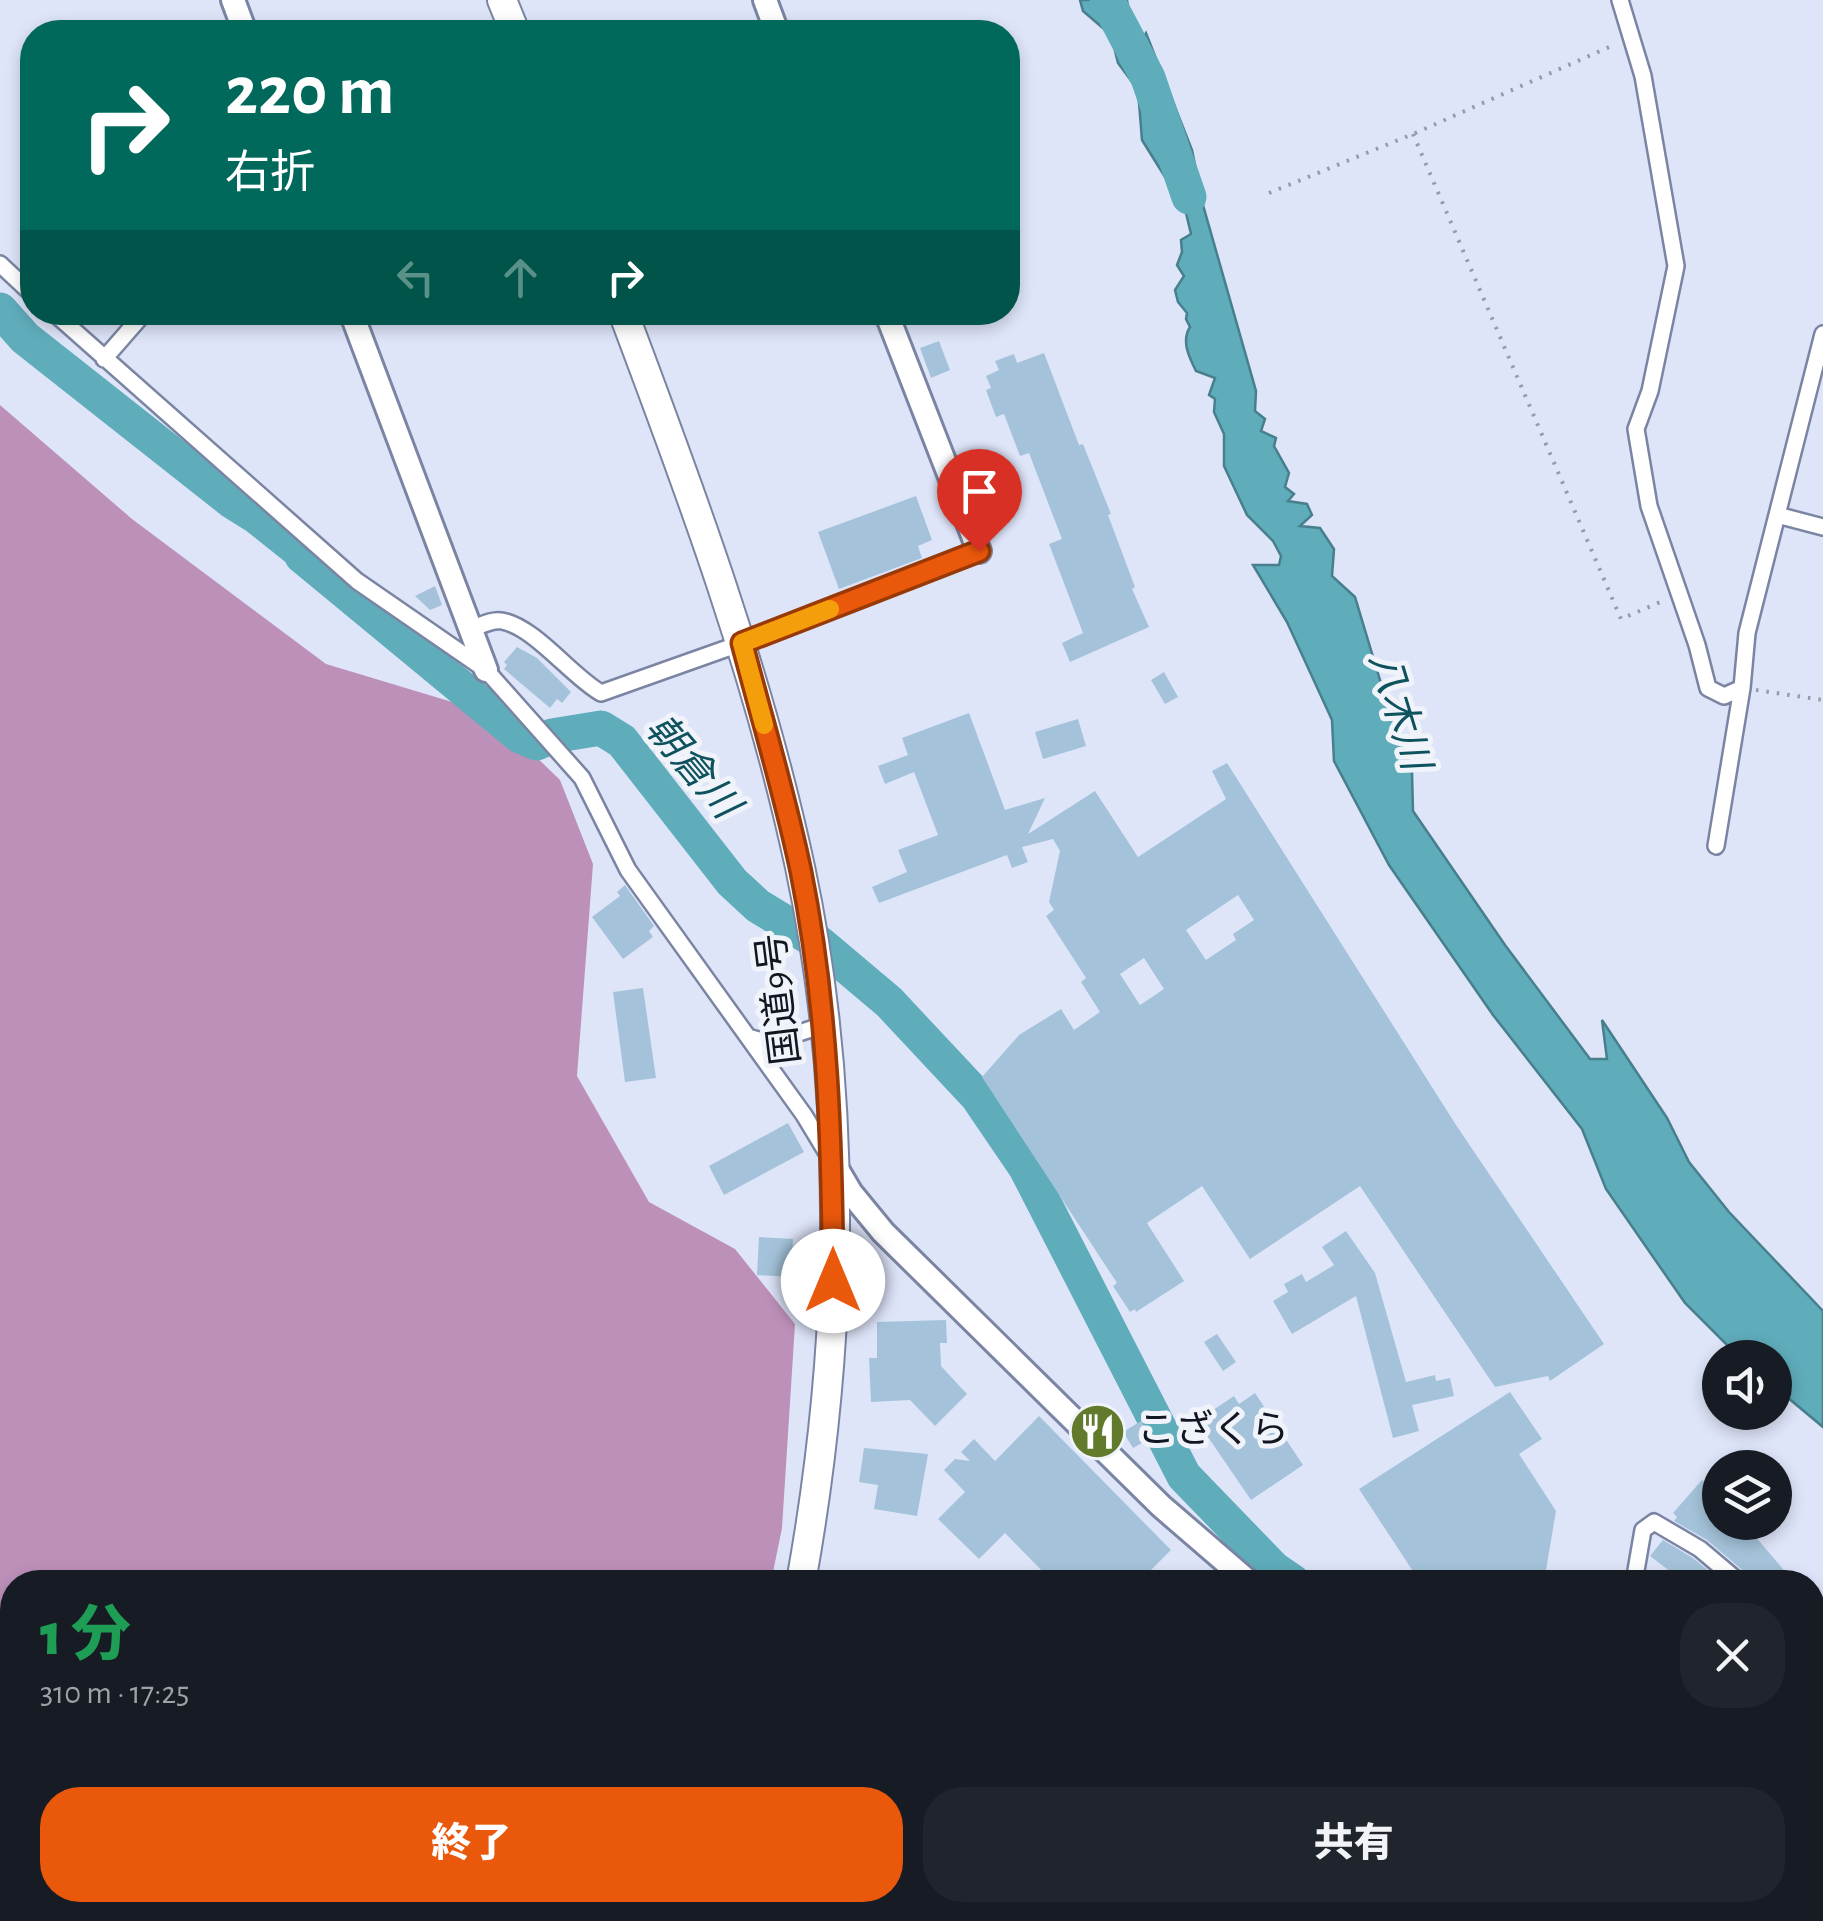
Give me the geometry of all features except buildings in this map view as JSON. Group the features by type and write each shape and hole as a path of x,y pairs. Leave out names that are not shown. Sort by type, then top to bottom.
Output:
{"highway":[{"name":"国道9号","path":"627,325 700,518 742,643 782,792 814,956 832,1162 833,1281 825,1425 803,1570"}],"street":[{"path":"1620,0 1643,76 1668,202 1676,266 1650,391 1636,429 1649,506 1697,644 1708,688 1724,696 1742,688"},
{"path":"0,264 20,283"},
{"path":"67,325 357,581 486,670 582,778 628,870 804,1114 851,1194 883,1232 1161,1506 1235,1570"},
{"path":"104,359 134,325"},
{"path":"356,325 486,670"},
{"path":"471,629 496,620 506,622 544,646 601,692 742,643 979,551 891,325"},
{"path":"1716,846 1747,633 1823,334"},
{"path":"1777,515 1823,527"},
{"path":"748,1037 769,1044 823,1025"},
{"path":"1638,1570 1643,1530 1654,1522 1700,1549 1725,1570"}],"path":[{"path":"1269,193 1630,38"},
{"path":"1412,134 1621,619 1678,595"},
{"path":"1742,688 1823,700"}],"shaded area":[{"path":"0,405 132,519 326,664 492,714 560,780 593,864 577,1076 649,1202 735,1249 795,1324 782,1528 773,1570 0,1570"}],"water":[{"path":"1080,0 1127,0 1130,19 1126,28 1139,45 1146,33 1192,150 1203,205 1256,391 1255,411 1265,419 1261,431 1276,438 1274,446 1289,473 1285,487 1294,494 1288,501 1307,504 1312,515 1300,526 1320,528 1334,549 1332,576 1355,597 1412,773 1413,811 1590,1059 1607,1059 1602,1020 1667,1118 1689,1162 1729,1212 1823,1311 1823,1427 1792,1401 1792,1340 1722,1340 1685,1303 1606,1189 1582,1129 1493,1015 1389,865 1334,761 1332,720 1287,622 1253,565 1279,565 1281,556 1273,541 1247,515 1224,466 1224,434 1214,412 1215,399 1209,395 1215,378 1196,371 1187,349 1190,327 1175,290 1184,276 1177,265 1181,240 1191,234 1185,209 1142,140 1138,90 1118,63 1111,35 1083,11"}],"waterway":[{"name":"八木川","path":"1107,0 1148,78 1189,197"},
{"name":"朝倉川","path":"0,310 25,338 301,552 520,736 537,743 552,736 601,728 622,741 732,882 758,906 819,943 889,1002 977,1096 1026,1168 1184,1476 1275,1570"}],"slow traffic":[{"path":"764,725 742,643 830,609"}],"place":[{"name":"こざくら","path":"1098,1431"}],"route":[{"path":"833,1281 830,1112 811,934 790,824 742,643 979,551"}]}
